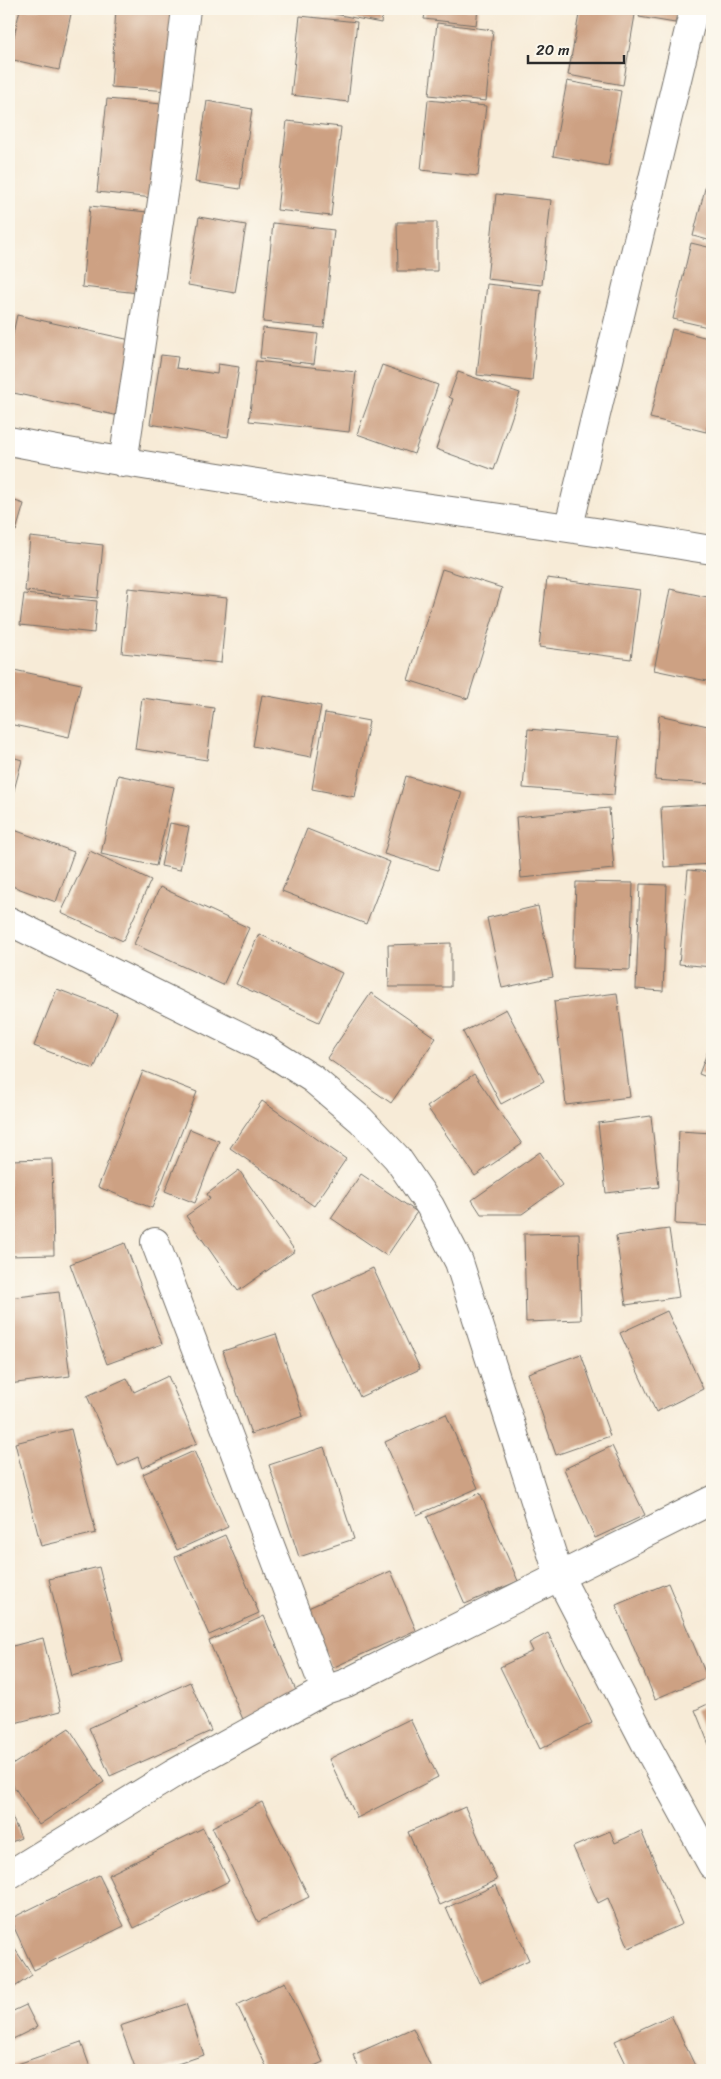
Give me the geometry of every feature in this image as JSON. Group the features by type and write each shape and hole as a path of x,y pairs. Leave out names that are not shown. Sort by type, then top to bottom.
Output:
{"street":[{"path":"123,463 165,181 186,9"},
{"path":"569,526 694,9"},
{"path":"9,441 123,463 569,526 712,550"},
{"path":"9,920 272,1054 313,1079 361,1120 397,1158 430,1206 459,1262 559,1576 648,1748 712,1865"},
{"path":"155,1242 325,1690"},
{"path":"9,1875 174,1774 325,1690 346,1683 712,1500"}],"building":[{"path":"9,9 13,9 10,25 9,25"},
{"path":"20,9 72,9 59,70 9,59"},
{"path":"116,9 175,9 170,91 111,87"},
{"path":"309,9 383,9 381,23"},
{"path":"426,9 478,9 476,25 424,19"},
{"path":"580,9 636,9 623,85 568,75"},
{"path":"641,9 678,9 675,23 639,17"},
{"path":"300,16 357,22 348,102 291,95"},
{"path":"437,23 493,30 486,101 429,95"},
{"path":"567,81 621,91 608,166 553,156"},
{"path":"107,99 162,104 153,198 97,192"},
{"path":"428,100 486,106 478,176 421,170"},
{"path":"207,101 252,109 240,189 195,182"},
{"path":"287,121 341,127 331,216 277,210"},
{"path":"712,161 712,241 693,236"},
{"path":"496,194 551,200 542,285 487,279"},
{"path":"90,206 147,212 139,293 82,287"},
{"path":"199,217 246,225 235,293 188,285"},
{"path":"397,222 437,222 437,271 398,271"},
{"path":"273,223 334,230 324,328 263,322"},
{"path":"691,243 712,248 712,328 673,319"},
{"path":"487,284 541,290 532,381 477,375"},
{"path":"17,315 135,341 119,416 9,392 9,352"},
{"path":"263,328 318,334 314,364 260,358"},
{"path":"672,329 712,339 712,408 706,432 650,418"},
{"path":"161,355 178,357 176,368 217,374 218,364 239,367 228,437 150,424"},
{"path":"256,361 356,372 349,432 249,421"},
{"path":"382,365 438,385 414,454 357,434"},
{"path":"458,372 520,393 494,470 436,449 453,399 449,397"},
{"path":"9,499 24,504 16,531 9,529"},
{"path":"30,537 103,545 98,598 25,591"},
{"path":"442,569 502,588 468,699 408,680"},
{"path":"547,578 640,590 631,659 539,647"},
{"path":"128,588 227,598 221,663 122,653"},
{"path":"670,589 712,598 712,682 654,670"},
{"path":"24,594 97,601 94,633 20,625"},
{"path":"9,669 81,684 69,737 9,724"},
{"path":"262,695 321,706 311,757 253,746"},
{"path":"142,698 214,708 207,760 135,749"},
{"path":"325,713 369,721 355,797 312,789"},
{"path":"659,715 712,727 712,784 655,780"},
{"path":"528,729 619,737 614,795 523,788"},
{"path":"9,756 22,760 9,809"},
{"path":"118,775 174,787 156,866 101,854"},
{"path":"406,776 462,792 438,870 384,854"},
{"path":"712,804 712,864 664,867 661,807"},
{"path":"609,808 614,869 521,878 516,817"},
{"path":"170,823 189,827 180,870 161,866"},
{"path":"9,828 74,852 56,902 9,885"},
{"path":"307,829 390,862 366,924 282,891"},
{"path":"90,851 151,880 123,941 61,913"},
{"path":"688,870 712,872 712,967 679,964"},
{"path":"576,882 633,883 630,970 573,968"},
{"path":"640,884 667,885 663,991 636,989"},
{"path":"160,887 249,928 223,985 134,944"},
{"path":"538,906 553,977 502,988 487,918"},
{"path":"259,934 342,973 319,1022 236,984"},
{"path":"451,943 451,987 389,987 388,945"},
{"path":"57,989 117,1012 94,1069 34,1046"},
{"path":"371,993 436,1038 391,1103 327,1058"},
{"path":"617,993 630,1097 566,1105 554,1001"},
{"path":"506,1009 544,1081 501,1104 463,1032"},
{"path":"712,1040 712,1079 699,1074"},
{"path":"143,1071 197,1092 152,1208 98,1187"},
{"path":"474,1074 522,1144 475,1176 427,1107"},
{"path":"262,1101 346,1159 314,1206 230,1148"},
{"path":"651,1116 659,1187 606,1193 598,1123"},
{"path":"190,1129 219,1141 195,1203 165,1191"},
{"path":"679,1131 712,1133 712,1226 675,1224"},
{"path":"540,1152 562,1185 522,1214 481,1214 472,1200"},
{"path":"52,1159 54,1255 9,1256 9,1160"},
{"path":"239,1170 295,1251 238,1291 186,1216 210,1199 207,1194"},
{"path":"361,1174 417,1212 387,1256 331,1218"},
{"path":"669,1229 679,1297 626,1305 616,1236"},
{"path":"579,1233 581,1320 526,1322 524,1234"},
{"path":"125,1243 162,1344 107,1364 70,1264"},
{"path":"373,1268 420,1369 360,1397 313,1296"},
{"path":"59,1292 70,1376 9,1384 9,1298"},
{"path":"667,1311 703,1389 656,1412 620,1333"},
{"path":"276,1334 303,1416 251,1434 223,1351"},
{"path":"581,1354 610,1436 556,1455 528,1373"},
{"path":"168,1376 197,1443 142,1468 138,1457 118,1466 87,1396 127,1378 134,1392"},
{"path":"446,1414 478,1488 417,1515 385,1442"},
{"path":"71,1429 96,1533 41,1546 15,1443"},
{"path":"612,1446 645,1515 595,1538 564,1469"},
{"path":"324,1447 354,1539 299,1557 269,1465"},
{"path":"194,1451 228,1527 177,1550 143,1474"},
{"path":"480,1493 518,1581 465,1604 427,1517"},
{"path":"225,1535 259,1613 209,1635 175,1557"},
{"path":"99,1567 123,1662 72,1676 49,1579"},
{"path":"391,1571 416,1630 332,1668 306,1609"},
{"path":"668,1583 707,1677 655,1699 616,1605"},
{"path":"264,1616 300,1700 245,1724 209,1641"},
{"path":"548,1633 592,1723 540,1749 500,1667 533,1651 529,1643"},
{"path":"43,1638 61,1711 11,1724 9,1714 9,1647"},
{"path":"190,1682 211,1731 110,1776 89,1728"},
{"path":"712,1702 712,1752 695,1710"},
{"path":"410,1719 438,1777 357,1818 329,1759"},
{"path":"69,1728 104,1782 39,1825 9,1779 9,1767"},
{"path":"262,1802 309,1897 258,1922 212,1827"},
{"path":"465,1807 497,1880 440,1905 408,1832"},
{"path":"9,1810 21,1838 9,1843"},
{"path":"203,1828 229,1881 134,1928 108,1875"},
{"path":"610,1831 615,1843 641,1831 682,1924 629,1948 608,1898 598,1903 573,1847"},
{"path":"99,1875 124,1926 34,1970 10,1919"},
{"path":"496,1885 529,1960 479,1983 446,1908"},
{"path":"9,1940 32,1975 9,1991"},
{"path":"285,1982 323,2062 305,2070 268,2070 237,2005"},
{"path":"186,2004 204,2055 160,2070 136,2070 120,2026"},
{"path":"26,2005 37,2027 9,2041 9,2013"},
{"path":"671,2015 697,2070 629,2070 615,2041"},
{"path":"413,2028 432,2070 360,2070 353,2055"},
{"path":"81,2042 91,2070 9,2070 9,2067"}]}
